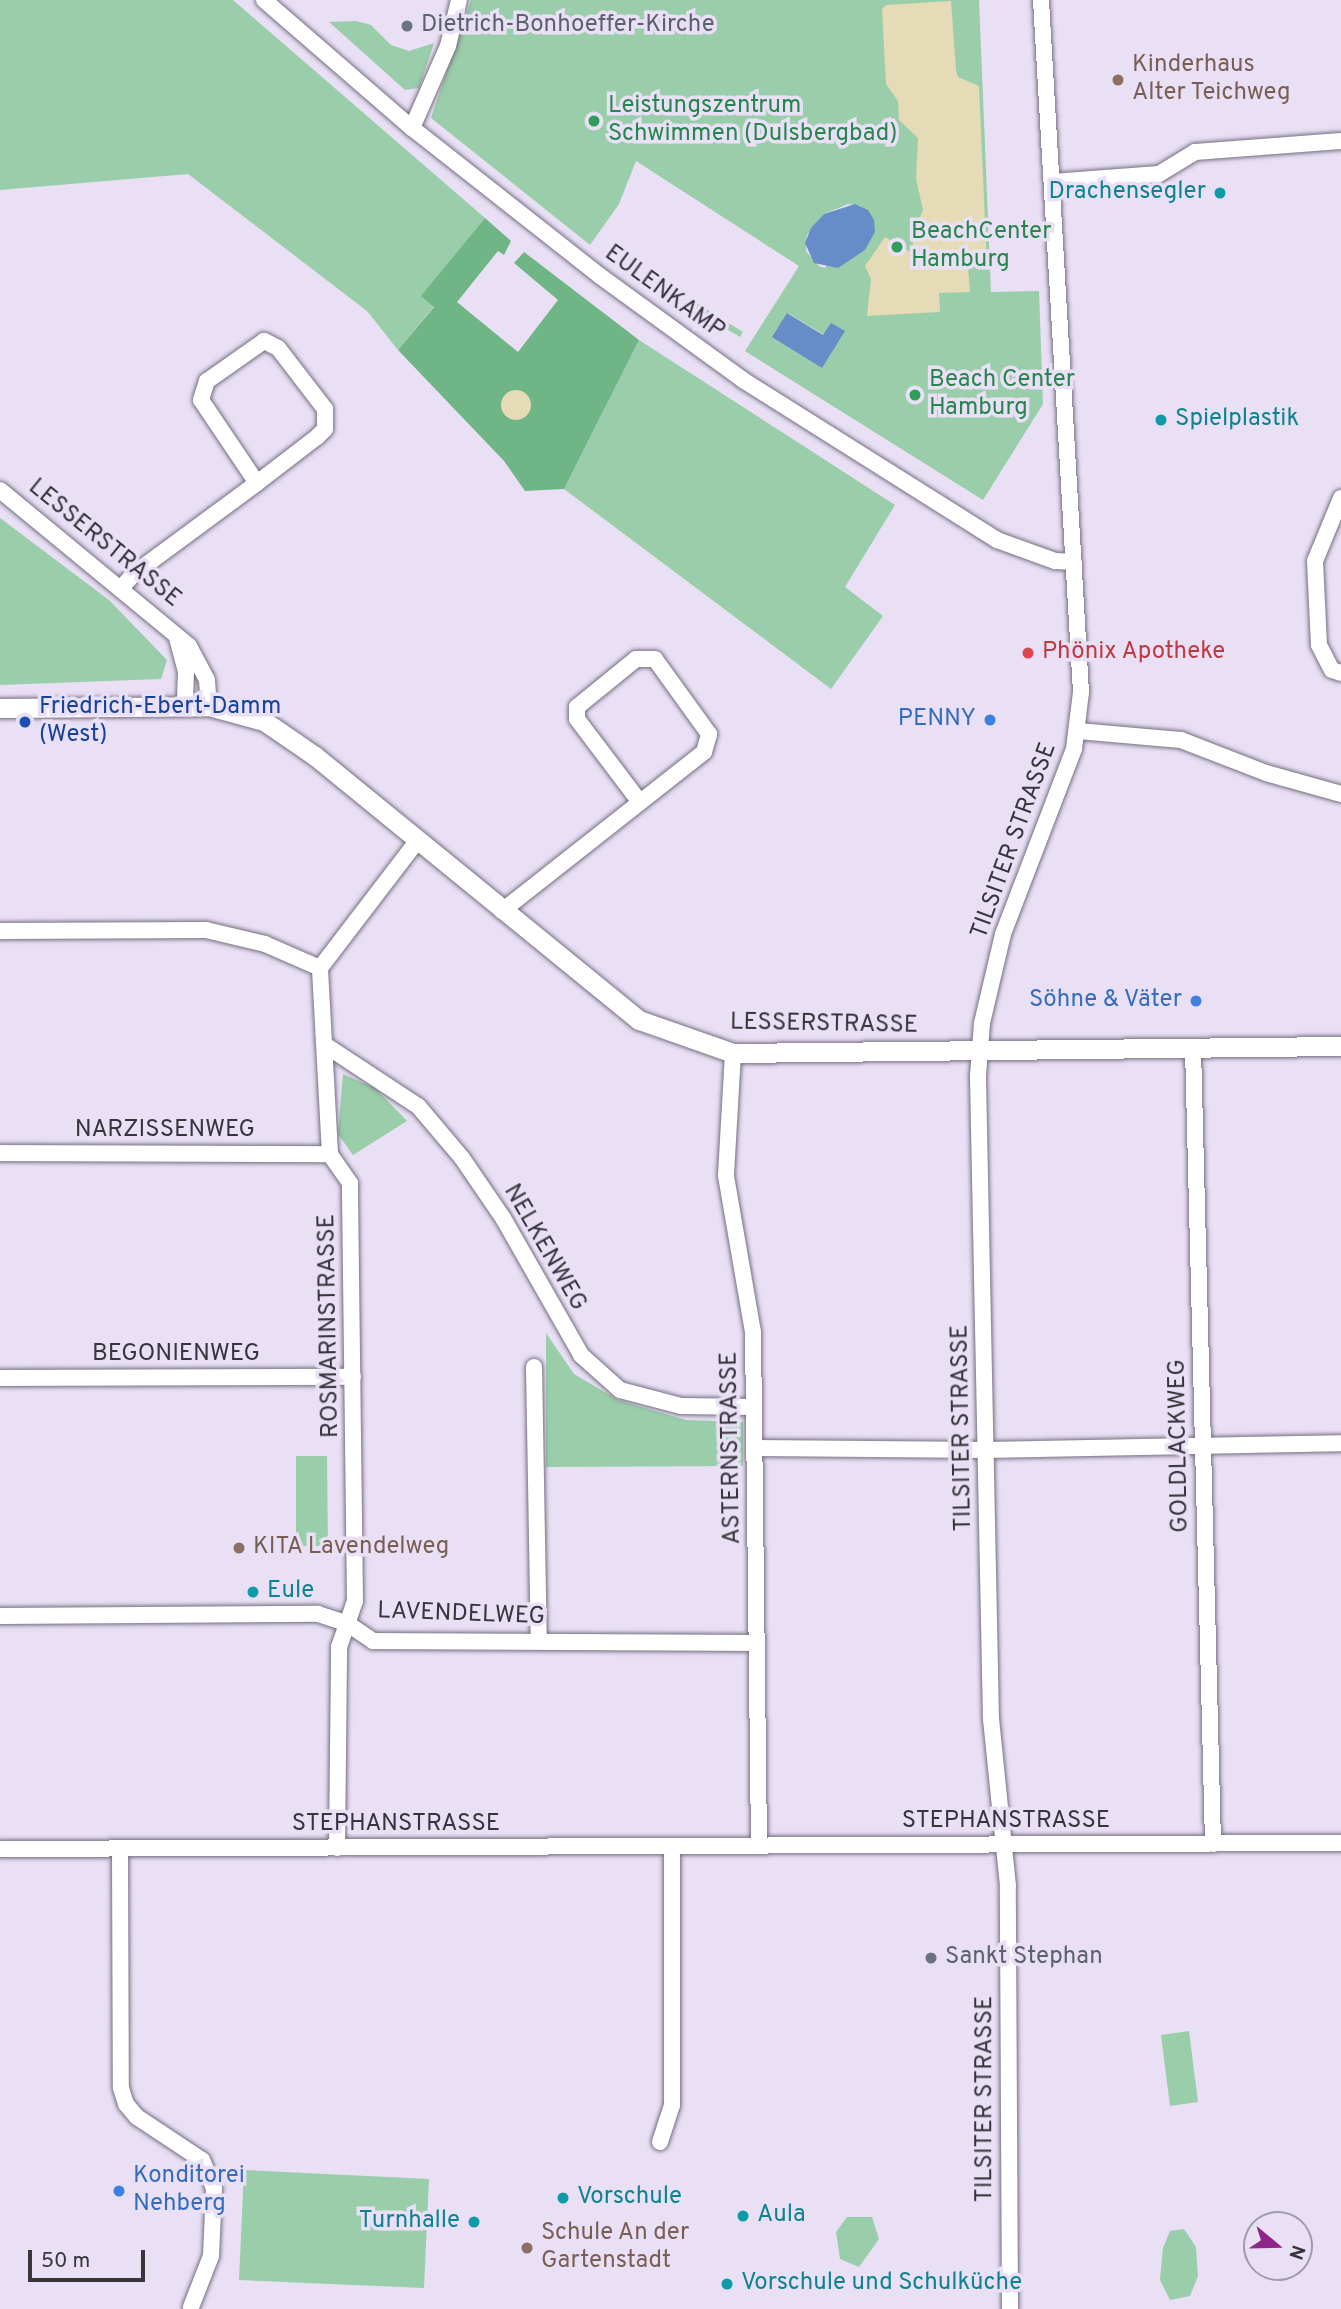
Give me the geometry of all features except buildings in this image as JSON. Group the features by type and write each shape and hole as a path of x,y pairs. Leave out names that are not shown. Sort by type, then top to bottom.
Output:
{"main road":[{"name":"LESSERSTRASSE","path":"185,706 209,706 250,717 282,731 639,1020 733,1053 1341,1046"},
{"path":"0,708 185,706"}],"street":[{"name":"EULENKAMP","path":"264,0 412,128 600,276 743,380 997,540 1055,561 1074,562"},
{"path":"412,128 448,46 459,0"},
{"name":"TILSITER STRASSE","path":"1010,2309 1008,1886 990,1720 980,1050 984,1013 1006,922 1078,731 1082,692 1041,0"},
{"path":"1052,182 1159,174 1195,152 1341,141"},
{"path":"120,589 135,573 257,483 317,438 327,419 325,409 278,348 264,341 207,381 201,400 257,483"},
{"name":"LESSERSTRASSE","path":"0,490 176,635 198,657 207,680 209,706"},
{"path":"1336,672 1320,645 1315,561 1341,498"},
{"name":"LESSERSTRASSE","path":"176,635 186,671 185,706"},
{"path":"502,911 704,752 709,734 655,659 636,659 577,706 577,719 639,802"},
{"path":"1078,731 1181,740 1266,773 1341,794"},
{"path":"330,1154 320,968 417,841"},
{"path":"0,932 206,930 265,944 320,968"},
{"name":"NELKENWEG","path":"325,1045 418,1106 462,1158 503,1218 581,1355 620,1390 681,1406 754,1407"},
{"name":"GOLDLACKWEG","path":"1193,1048 1213,1844"},
{"name":"ASTERNSTRASSE","path":"733,1053 726,1176 750,1293 755,1448 759,1846"},
{"name":"NARZISSENWEG","path":"0,1153 330,1154"},
{"name":"ROSMARINSTRASSE","path":"330,1154 351,1183 353,1377 355,1601 340,1647 337,1848"},
{"path":"534,1367 539,1641"},
{"name":"BEGONIENWEG","path":"0,1378 353,1377"},
{"path":"755,1448 986,1450 1341,1443"},
{"name":"LAVENDELWEG","path":"0,1616 318,1614 348,1624 373,1641 757,1643"},
{"name":"STEPHANSTRASSE","path":"0,1849 1341,1843"},
{"path":"660,2142 672,2105 672,1846"},
{"path":"120,1849 123,2096 137,2117 202,2160 214,2188 211,2256 191,2307"}],"green space":[{"path":"0,0 233,0 485,218 422,296 434,306 398,350 367,311 188,174 0,190"},
{"name":"BeachCenter Hamburg","path":"471,0 979,0 991,292 1039,291 1043,404 983,500 745,351 799,266 636,161 619,204 590,245 431,118","holes":["848,204 861,206 825,268 819,266 806,251 807,235 824,214","788,313 824,335 772,337"]},
{"path":"356,21 371,25 391,45 409,51 434,43 419,88 405,90 329,22"},
{"path":"485,218 511,241 504,255 498,251 457,302 518,352 558,300 514,263 524,252 639,340 564,489 525,491 504,461 398,350 434,307 421,296"},
{"path":"690,299 743,332 740,337 686,304"},
{"path":"639,340 895,505 845,587 883,616 831,689 564,489"},
{"path":"0,518 109,600 167,660 161,679 0,685"},
{"path":"343,1074 375,1088 407,1121 353,1155 338,1134"},
{"path":"546,1333 574,1374 618,1400 686,1420 743,1422 743,1466 546,1467"},
{"path":"296,1456 327,1456 328,1546 296,1546"},
{"path":"1189,2031 1198,2102 1170,2106 1161,2035"},
{"path":"244,2170 429,2179 424,2288 239,2280"},
{"path":"847,2217 872,2217 879,2239 859,2267 840,2259 836,2232"},
{"path":"1184,2229 1196,2247 1198,2276 1190,2296 1170,2300 1160,2280 1163,2248 1170,2231"}],"sand":[{"path":"951,1 958,77 979,86 987,267 968,267 970,292 939,293 940,312 867,316 871,279 865,266 885,237 912,253 914,230 923,210 916,179 918,138 899,120 898,101 886,84 882,9 886,5"},
{"path":"516,390 522,391 530,399 530,411 522,419 516,420 510,419 502,411 501,405 502,399 510,391"}],"water":[{"path":"855,204 868,210 874,220 875,232 865,250 838,268 814,263 805,243 811,228 824,214"},
{"path":"787,313 823,335 831,323 845,331 822,368 772,337"}],"place":[{"name":"Dietrich-Bonhoeffer-Kirche","path":"407,26"},
{"name":"Kinderhaus Alter Teichweg","path":"1118,80"},
{"name":"Leistungszentrum Schwimmen (Dulsbergbad)","path":"594,121"},
{"name":"Drachensegler","path":"1220,193"},
{"name":"BeachCenter Hamburg","path":"897,247"},
{"name":"Beach Center Hamburg","path":"915,395"},
{"name":"Spielplastik","path":"1161,420"},
{"name":"Phönix Apotheke","path":"1028,653"},
{"name":"PENNY","path":"990,720"},
{"name":"Friedrich-Ebert-Damm (West)","path":"25,722"},
{"name":"Söhne & Väter","path":"1196,1001"},
{"name":"KITA Lavendelweg","path":"239,1548"},
{"name":"Eule","path":"253,1592"},
{"name":"Sankt Stephan","path":"931,1958"},
{"name":"Konditorei Nehberg","path":"119,2191"},
{"name":"Vorschule","path":"563,2198"},
{"name":"Aula","path":"743,2216"},
{"name":"Turnhalle","path":"474,2222"},
{"name":"Schule An der Gartenstadt","path":"527,2248"},
{"name":"Vorschule und Schulküche","path":"727,2284"}]}
